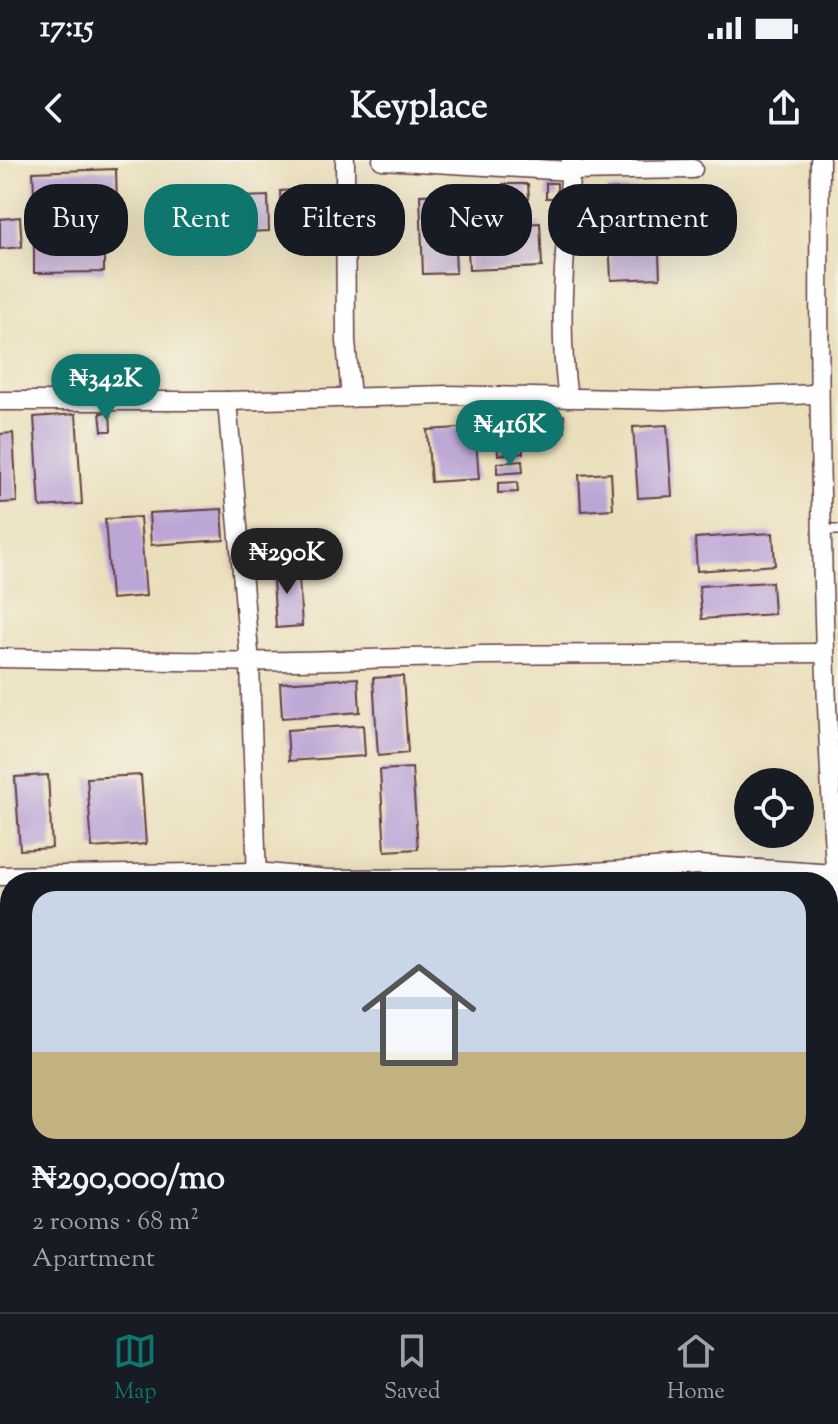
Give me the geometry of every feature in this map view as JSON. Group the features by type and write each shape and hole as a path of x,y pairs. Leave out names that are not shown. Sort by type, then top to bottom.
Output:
{"street":[{"path":"345,160 346,341 351,398"},
{"path":"382,160 693,169"},
{"path":"820,160 817,394 829,530 822,653 835,872"},
{"path":"568,398 562,357 562,311 571,166"},
{"path":"818,316 838,316"},
{"path":"0,401 227,401 448,395 666,400 817,394"},
{"path":"227,401 250,663 257,872"},
{"path":"0,658 250,663 429,660 477,655 822,653"},
{"path":"595,872 699,865 805,872"}],"building":[{"path":"116,169 116,184 34,184 33,172"},
{"path":"258,196 268,196 269,231 258,231"},
{"path":"20,217 22,247 0,249 0,219"},
{"path":"532,223 540,223 542,267 469,270 468,256 532,256"},
{"path":"34,256 104,256 104,272 34,273"},
{"path":"422,256 455,256 456,273 423,274"},
{"path":"610,256 659,256 660,278 611,280"},
{"path":"110,412 111,431 102,431 100,413"},
{"path":"76,414 82,504 40,507 34,417"},
{"path":"564,415 565,432 539,433 538,417"},
{"path":"520,420 521,432 495,433 495,422"},
{"path":"667,425 672,496 638,498 633,427"},
{"path":"475,427 479,479 431,482 427,430"},
{"path":"13,433 17,502 0,503 0,434"},
{"path":"522,440 523,453 498,455 497,442"},
{"path":"522,461 523,472 497,474 497,463"},
{"path":"611,473 613,509 581,511 579,475"},
{"path":"517,482 518,492 498,493 498,483"},
{"path":"222,509 224,540 151,545 149,513"},
{"path":"140,517 146,596 111,599 105,519"},
{"path":"773,533 775,565 697,571 695,538"},
{"path":"298,564 302,626 276,628 272,565"},
{"path":"772,582 774,614 702,619 699,586"},
{"path":"403,676 408,753 378,756 373,678"},
{"path":"358,678 360,712 282,718 280,683"},
{"path":"363,725 365,756 289,761 287,730"},
{"path":"412,768 418,849 385,851 380,770"},
{"path":"48,775 52,848 20,850 15,777"},
{"path":"141,775 146,844 92,848 87,778"}]}
